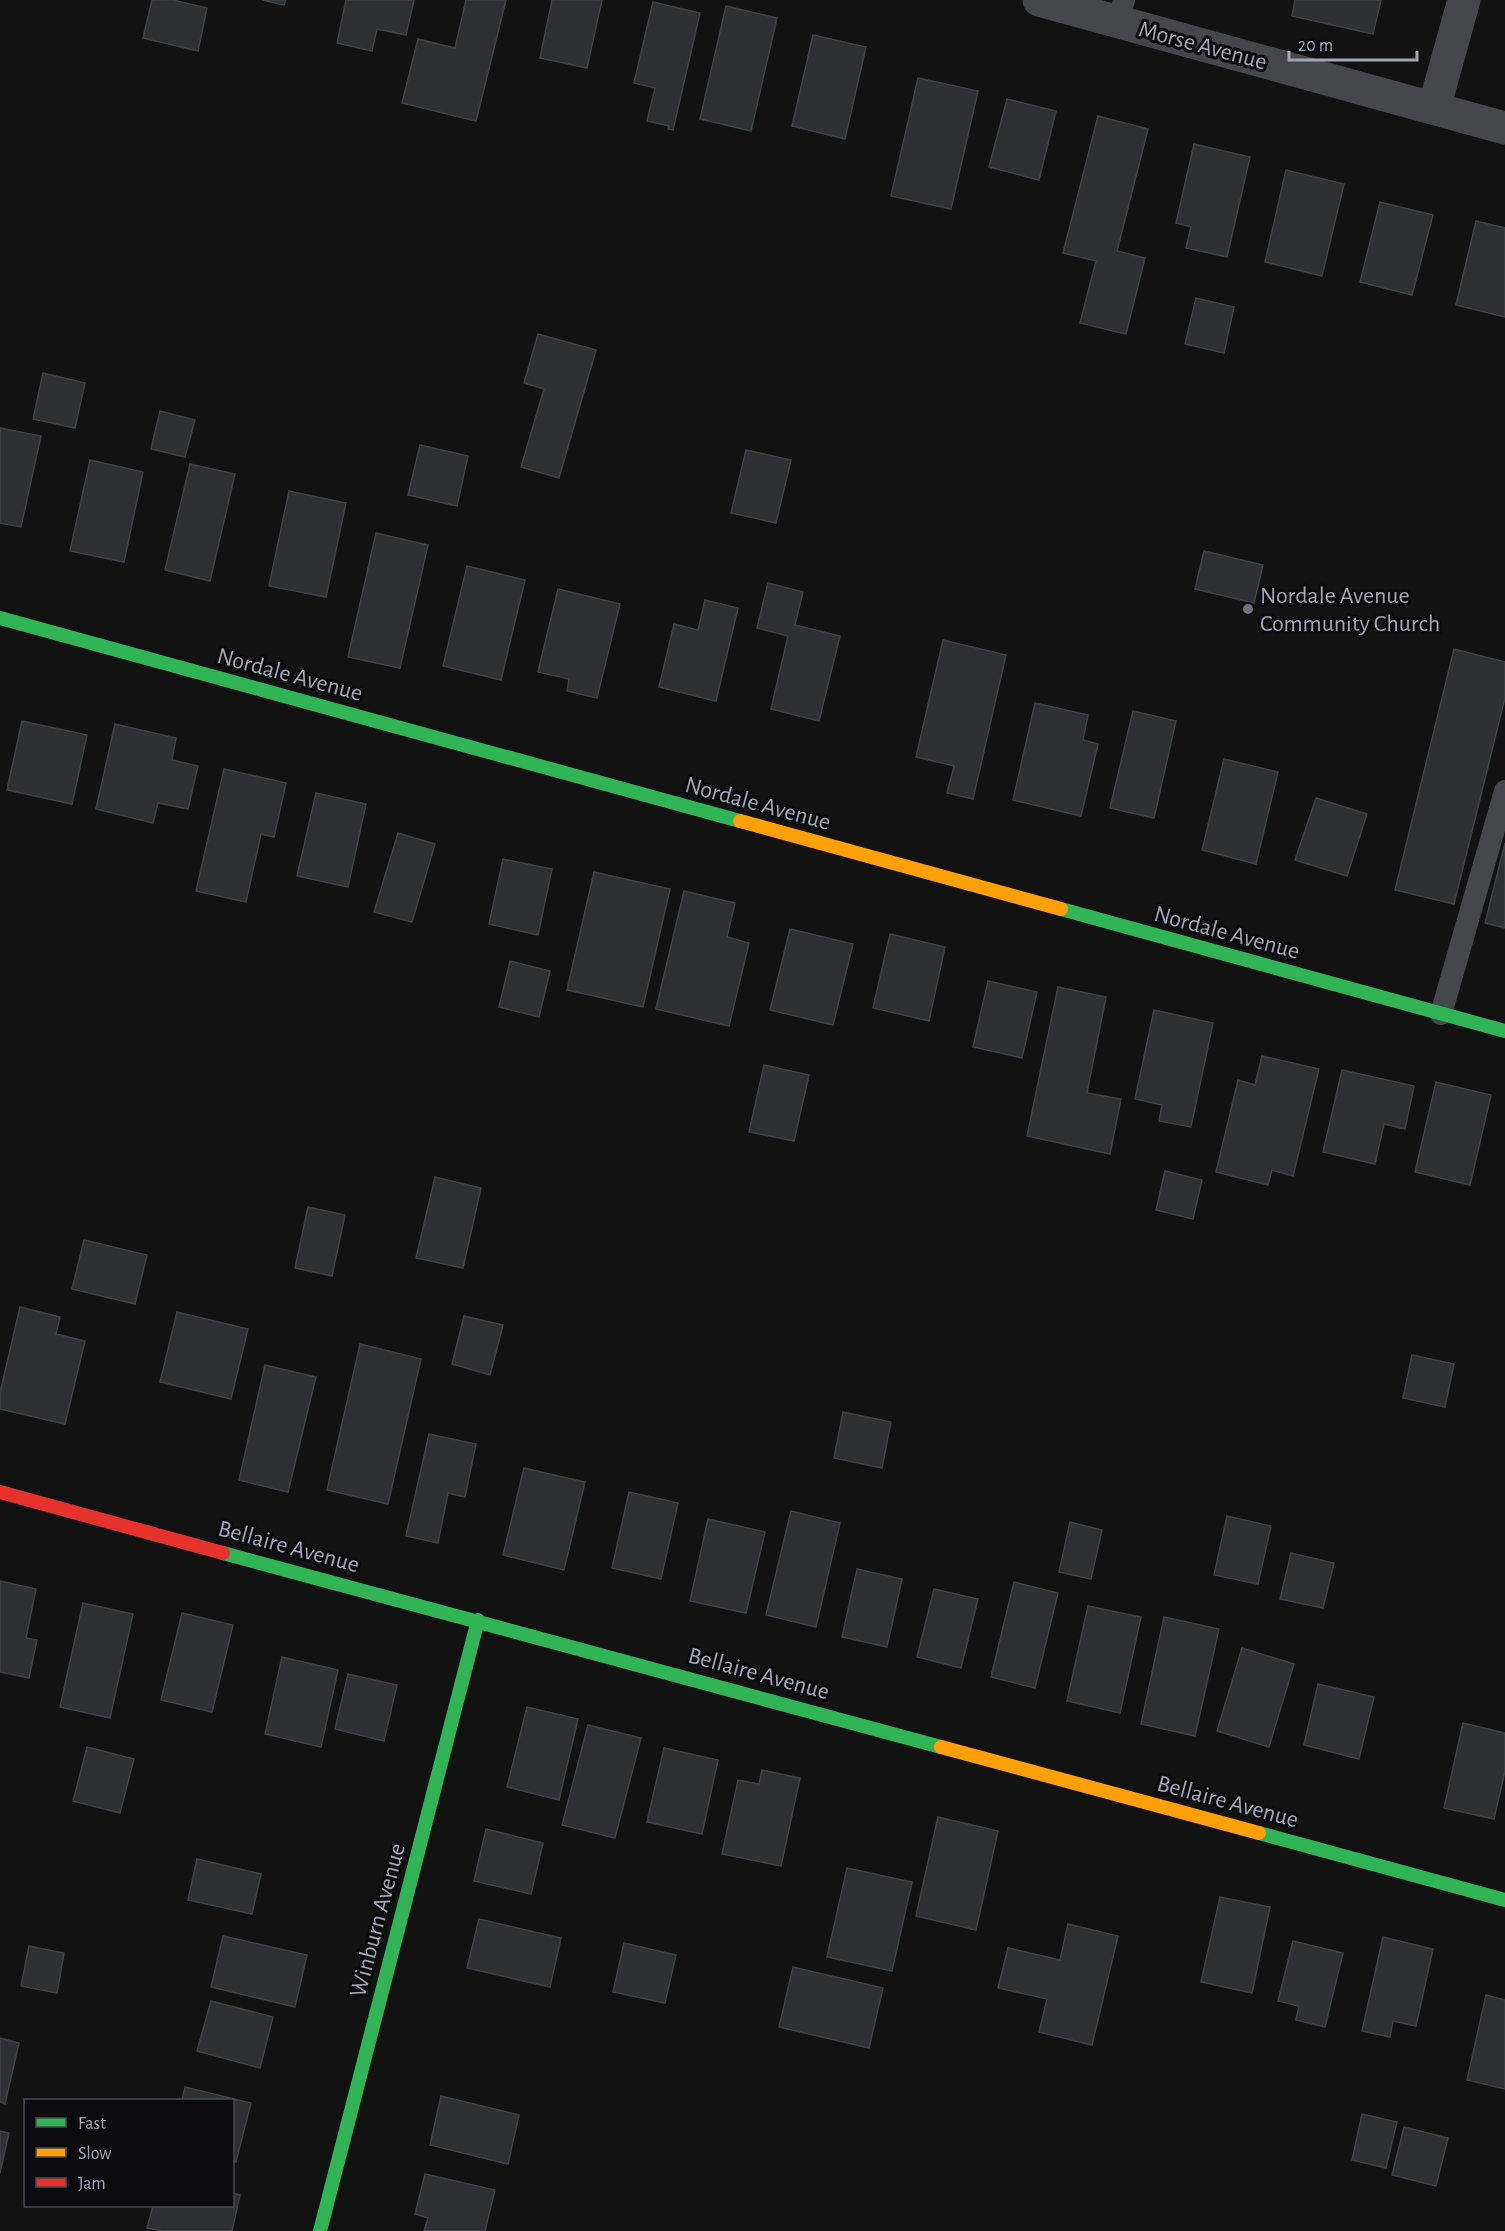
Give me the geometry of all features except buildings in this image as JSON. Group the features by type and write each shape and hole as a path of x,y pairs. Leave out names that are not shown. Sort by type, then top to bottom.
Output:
{"street":[{"name":"Morse Avenue","path":"1039,0 1121,11 1505,128"},
{"path":"1434,108 1464,0"},
{"name":"Nordale Avenue","path":"0,618 1505,1031"},
{"name":"Bellaire Avenue","path":"0,1492 1505,1900"},
{"name":"Winburn Avenue","path":"320,2231 478,1620"}],"lane":[{"path":"1441,1014 1505,791"}],"traffic: fast":[{"path":"0,618 740,821"},
{"path":"1061,909 1505,1031"},
{"path":"223,1553 941,1747"},
{"path":"320,2231 478,1620"},
{"path":"1259,1833 1505,1900"}],"traffic: slow":[{"path":"740,821 1061,909"},
{"path":"941,1747 1259,1833"}],"traffic: jam":[{"path":"0,1492 223,1553"}],"place":[{"name":"Nordale Avenue Community Church","path":"1248,609"}]}
